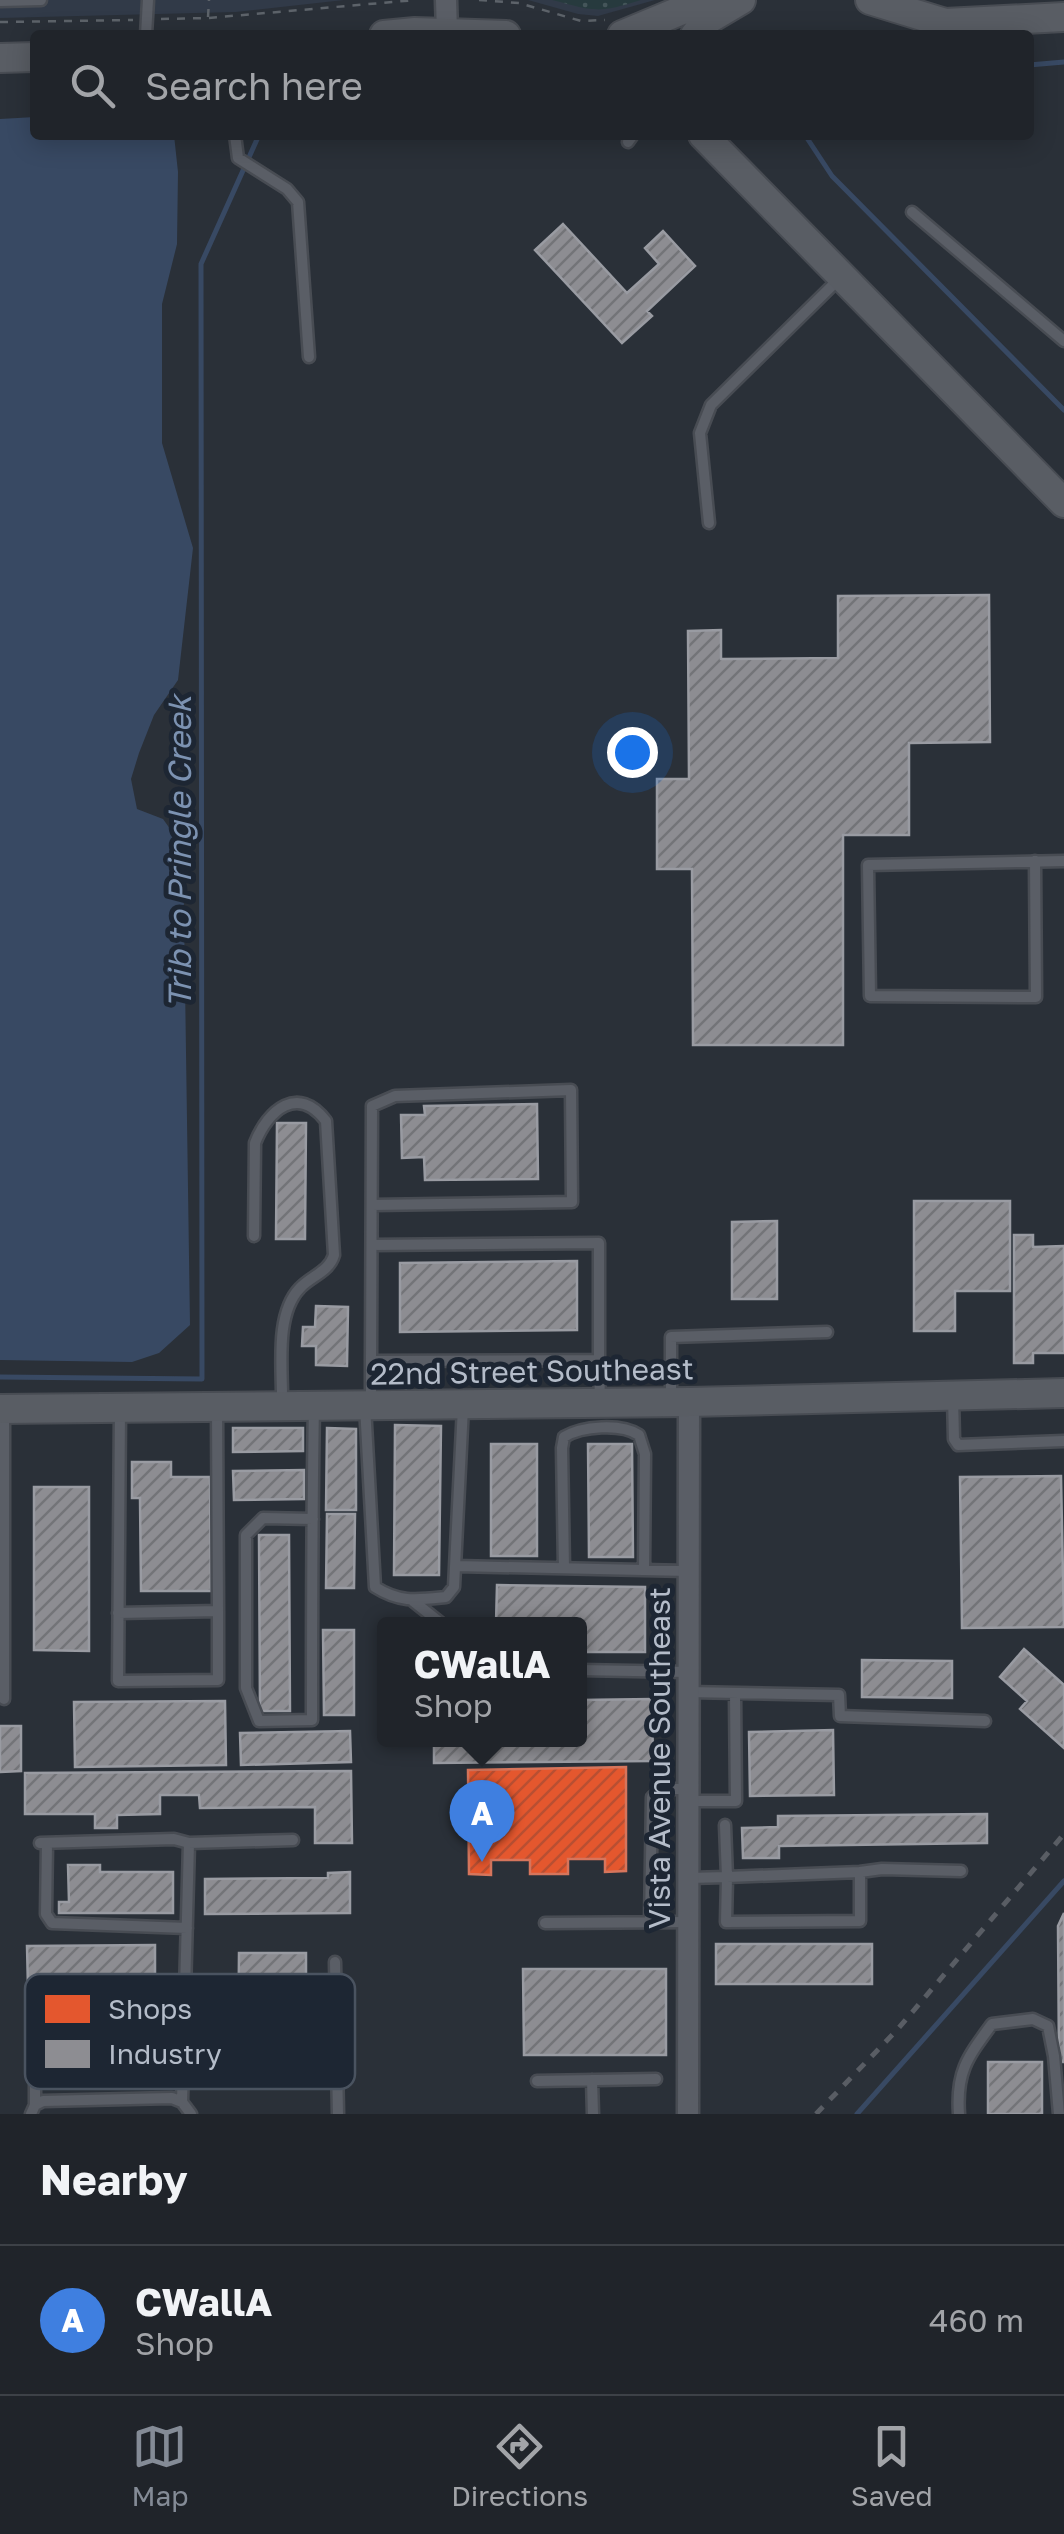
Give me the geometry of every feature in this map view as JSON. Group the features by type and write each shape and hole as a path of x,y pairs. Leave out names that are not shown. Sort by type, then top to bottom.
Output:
{"street":[{"path":"446,0 447,30"},
{"path":"619,26 706,0"},
{"path":"699,30 709,19 741,0"},
{"path":"870,0 918,7 945,23 1064,17"},
{"path":"0,58 30,58"},
{"path":"707,140 810,240 841,277 1064,503"},
{"name":"22nd Street Southeast","path":"2,1409 680,1402 1064,1393"},
{"name":"Vista Avenue Southeast","path":"680,1402 689,1571 688,2114"}],"lane":[{"path":"0,0 40,0"},
{"path":"147,30 148,0"},
{"path":"236,140 238,158 286,188 298,202 309,358"},
{"path":"912,212 1064,341"},
{"path":"709,523 700,434 711,405 841,277"},
{"path":"1035,862 1036,998 870,996 868,865 1064,861"},
{"path":"372,1205 572,1202 571,1090 395,1096 372,1106 368,1405 376,1587 391,1597 414,1601 446,1597 454,1587 463,1404"},
{"path":"254,1236 255,1143 260,1129 266,1118 278,1110 293,1103 308,1105 326,1121 334,1256 332,1263 300,1287 288,1309 282,1406"},
{"path":"372,1245 599,1243 600,1403"},
{"path":"680,1402 671,1337 828,1332"},
{"path":"371,1361 599,1360"},
{"path":"954,1396 954,1439 958,1445 1064,1441"},
{"path":"313,1519 263,1518 246,1534 246,1688 259,1721 312,1720 314,1406"},
{"path":"120,1408 118,1681 218,1680 217,1407"},
{"path":"2,1409 4,1699"},
{"path":"564,1568 564,1437 576,1430 619,1429 638,1435 645,1454 644,1570"},
{"path":"456,1566 689,1571"},
{"path":"414,1601 433,1617"},
{"path":"118,1613 218,1611"},
{"path":"587,1671 689,1682 735,1693 839,1695 840,1716 985,1720"},
{"path":"650,1922 652,1798 662,1789 736,1802 735,1693"},
{"path":"725,1825 726,1922 860,1920 860,1872"},
{"path":"187,1928 52,1924 46,1914 44,1843 293,1840"},
{"path":"185,1974 189,1842"},
{"path":"689,1878 882,1869 960,1871"},
{"path":"545,1923 689,1922"},
{"path":"335,1962 335,1974"},
{"path":"959,2114 957,2084 992,2024 1033,2019 1048,2026 1059,2114"},
{"path":"537,2081 656,2079"},
{"path":"592,2080 593,2114"},
{"path":"182,2089 182,2102"},
{"path":"338,2089 338,2114"},
{"path":"32,2110 43,2101 172,2098 182,2102 191,2114"}],"path":[{"path":"208,18 209,0"},
{"path":"0,22 208,18 416,0"},
{"path":"479,0 519,3 619,26"}],"shaded area":[{"path":"0,0 344,0 236,12 0,18"},
{"path":"528,0 655,0 598,16"}],"green space":[{"path":"552,0 641,0 596,9"}],"water":[{"path":"30,117 30,140 175,140 178,172 177,244 162,304 162,443 193,548 178,680 154,715 131,779 137,809 163,819 183,847 190,1325 159,1353 132,1362 0,1360 0,119"}],"building: Shops":[{"path":"626,1767 626,1871 605,1872 605,1859 568,1859 568,1874 530,1874 530,1860 491,1860 491,1875 469,1874 468,1770"}],"building: Industry":[{"path":"563,224 627,293 659,264 645,248 663,231 695,266 647,311 652,316 622,343 535,250"},
{"path":"989,595 990,742 909,743 909,835 843,835 843,1045 693,1045 692,869 657,869 657,779 689,779 688,631 721,630 721,659 838,658 838,596"},
{"path":"537,1104 538,1179 425,1180 424,1157 402,1158 401,1115 425,1115 424,1106"},
{"path":"277,1123 306,1123 305,1239 276,1239"},
{"path":"914,1201 1010,1201 1010,1291 955,1291 955,1331 914,1331"},
{"path":"777,1221 777,1299 732,1299 732,1222"},
{"path":"1014,1235 1033,1235 1033,1247 1064,1246 1064,1353 1033,1353 1033,1363 1014,1363"},
{"path":"577,1261 577,1330 400,1332 400,1263"},
{"path":"316,1306 348,1307 347,1366 316,1365 316,1346 302,1346 303,1327 315,1327"},
{"path":"395,1425 441,1426 439,1575 394,1575"},
{"path":"233,1428 303,1428 303,1451 233,1452"},
{"path":"327,1428 356,1429 356,1510 326,1510"},
{"path":"491,1444 537,1444 537,1556 491,1556"},
{"path":"588,1444 632,1444 633,1557 589,1557"},
{"path":"132,1462 171,1462 171,1477 210,1477 211,1591 141,1591 140,1498 132,1498"},
{"path":"304,1470 304,1499 234,1500 233,1471"},
{"path":"1061,1476 1064,1627 962,1628 960,1477"},
{"path":"34,1487 89,1487 89,1651 34,1650"},
{"path":"327,1514 355,1514 354,1588 326,1588"},
{"path":"259,1535 289,1535 290,1711 260,1711"},
{"path":"497,1585 645,1587 645,1652 587,1652 587,1617 496,1617"},
{"path":"323,1630 354,1630 354,1715 324,1715"},
{"path":"1024,1649 1064,1685 1064,1748 1020,1709 1027,1701 1000,1677"},
{"path":"862,1660 952,1661 952,1698 862,1697"},
{"path":"652,1699 653,1761 434,1763 434,1747 587,1747 587,1700"},
{"path":"225,1701 226,1765 75,1767 74,1702"},
{"path":"0,1726 21,1726 21,1771 0,1772"},
{"path":"833,1730 834,1795 750,1796 749,1732"},
{"path":"350,1731 351,1762 241,1765 240,1733"},
{"path":"351,1771 352,1843 315,1843 315,1807 200,1808 199,1795 160,1795 160,1814 117,1815 117,1828 95,1828 95,1814 25,1814 25,1773"},
{"path":"987,1814 987,1843 779,1846 779,1858 743,1858 742,1828 778,1827 778,1816"},
{"path":"68,1865 100,1865 100,1872 173,1872 173,1913 59,1913 59,1902 69,1902"},
{"path":"350,1872 350,1913 205,1914 205,1879 328,1878 328,1873"},
{"path":"1064,1913 1064,2062 1059,2062 1058,1926"},
{"path":"716,1944 872,1944 872,1984 716,1984"},
{"path":"155,1945 155,1974 28,1974 27,1946"},
{"path":"239,1953 306,1953 306,1974 239,1974"},
{"path":"523,1969 666,1969 666,2055 524,2055"},
{"path":"988,2062 1042,2062 1042,2114 988,2114"}],"waterway":[{"name":"Trib to Pringle Creek","path":"1034,65 1064,62"},
{"name":"Trib to Pringle Creek","path":"0,1377 202,1379 201,264 257,140"},
{"name":"Trib to Pringle Creek","path":"808,140 832,176 1064,410"},
{"name":"Trib to Pringle Creek","path":"857,2114 1064,1881"}],"railway":[{"path":"816,2114 897,2030 1064,1834"}],"place":[{"name":"CWallA","path":"482,1862"}]}
